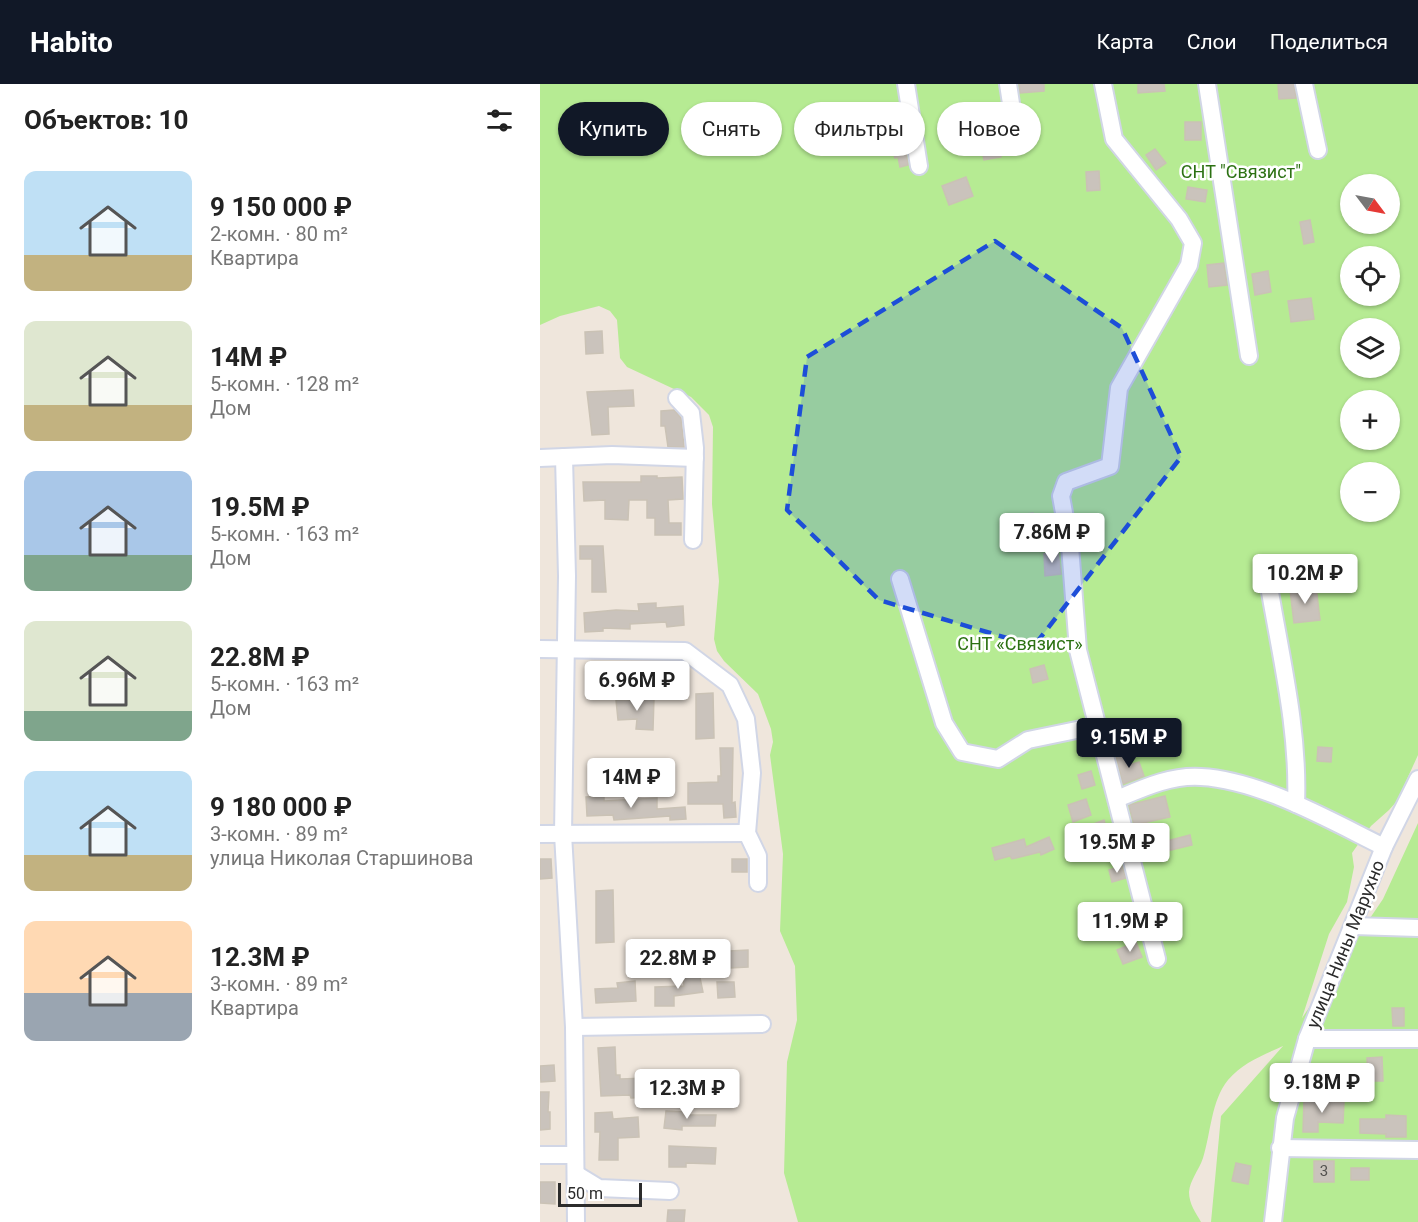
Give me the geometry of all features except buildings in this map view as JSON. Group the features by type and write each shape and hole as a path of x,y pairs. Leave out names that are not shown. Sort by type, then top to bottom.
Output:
{"street":[{"path":"906,84 919,166"},
{"path":"1008,84 1011,102"},
{"path":"1104,84 1114,139 1179,219 1193,243 1189,266 1119,388 1110,466 1066,482 1061,496 1070,546 1078,650 1157,959"},
{"path":"1207,84 1249,356"},
{"path":"1304,84 1318,150"},
{"path":"677,398 691,413 695,458 693,540"},
{"path":"540,458 612,455 695,458"},
{"path":"564,457 567,576 563,834 573,1028 576,1222"},
{"path":"900,579 944,723 962,752 998,759 1028,740 1096,726"},
{"path":"1270,592 1290,708 1298,771 1296,804"},
{"path":"540,649 685,651 730,685 746,719 752,773 747,833 758,856 758,883"},
{"path":"1117,799 1159,782 1199,777 1232,781 1296,804 1384,847"},
{"name":"улица Нины Марухно","path":"1273,1222 1281,1148 1293,1086 1307,1039 1384,847 1411,807 1418,779"},
{"path":"540,834 747,833"},
{"path":"1353,926 1418,928"},
{"path":"573,1028 762,1024"},
{"path":"1307,1039 1418,1039"},
{"path":"1281,1148 1418,1150"},
{"path":"540,1155 575,1155"},
{"path":"576,1174 599,1188 670,1191"}],"highlighted area":[{"path":"995,241 1122,328 1181,457 1034,646 879,600 787,510 807,357"}],"green space":[{"path":"540,84 1418,84 1418,755 1397,801 1371,826 1352,853 1354,867 1347,902 1329,934 1302,1018 1383,899 1418,823 1418,1222 1211,1222 1221,1116 1283,1046 1253,1060 1234,1074 1222,1088 1203,1158 1189,1192 1191,1204 1201,1222 798,1222 784,1173 787,1062 797,1020 795,966 780,931 783,854 770,755 773,742 771,729 758,694 724,661 717,651 714,639 719,581 712,504 713,427 709,415 691,397 627,367 620,358 617,320 610,311 599,306 560,316 540,325"}],"park label":[{"name":"СНТ \"Связист\"","path":"1241,171"},
{"name":"СНТ «Связист»","path":"1020,643"}]}
